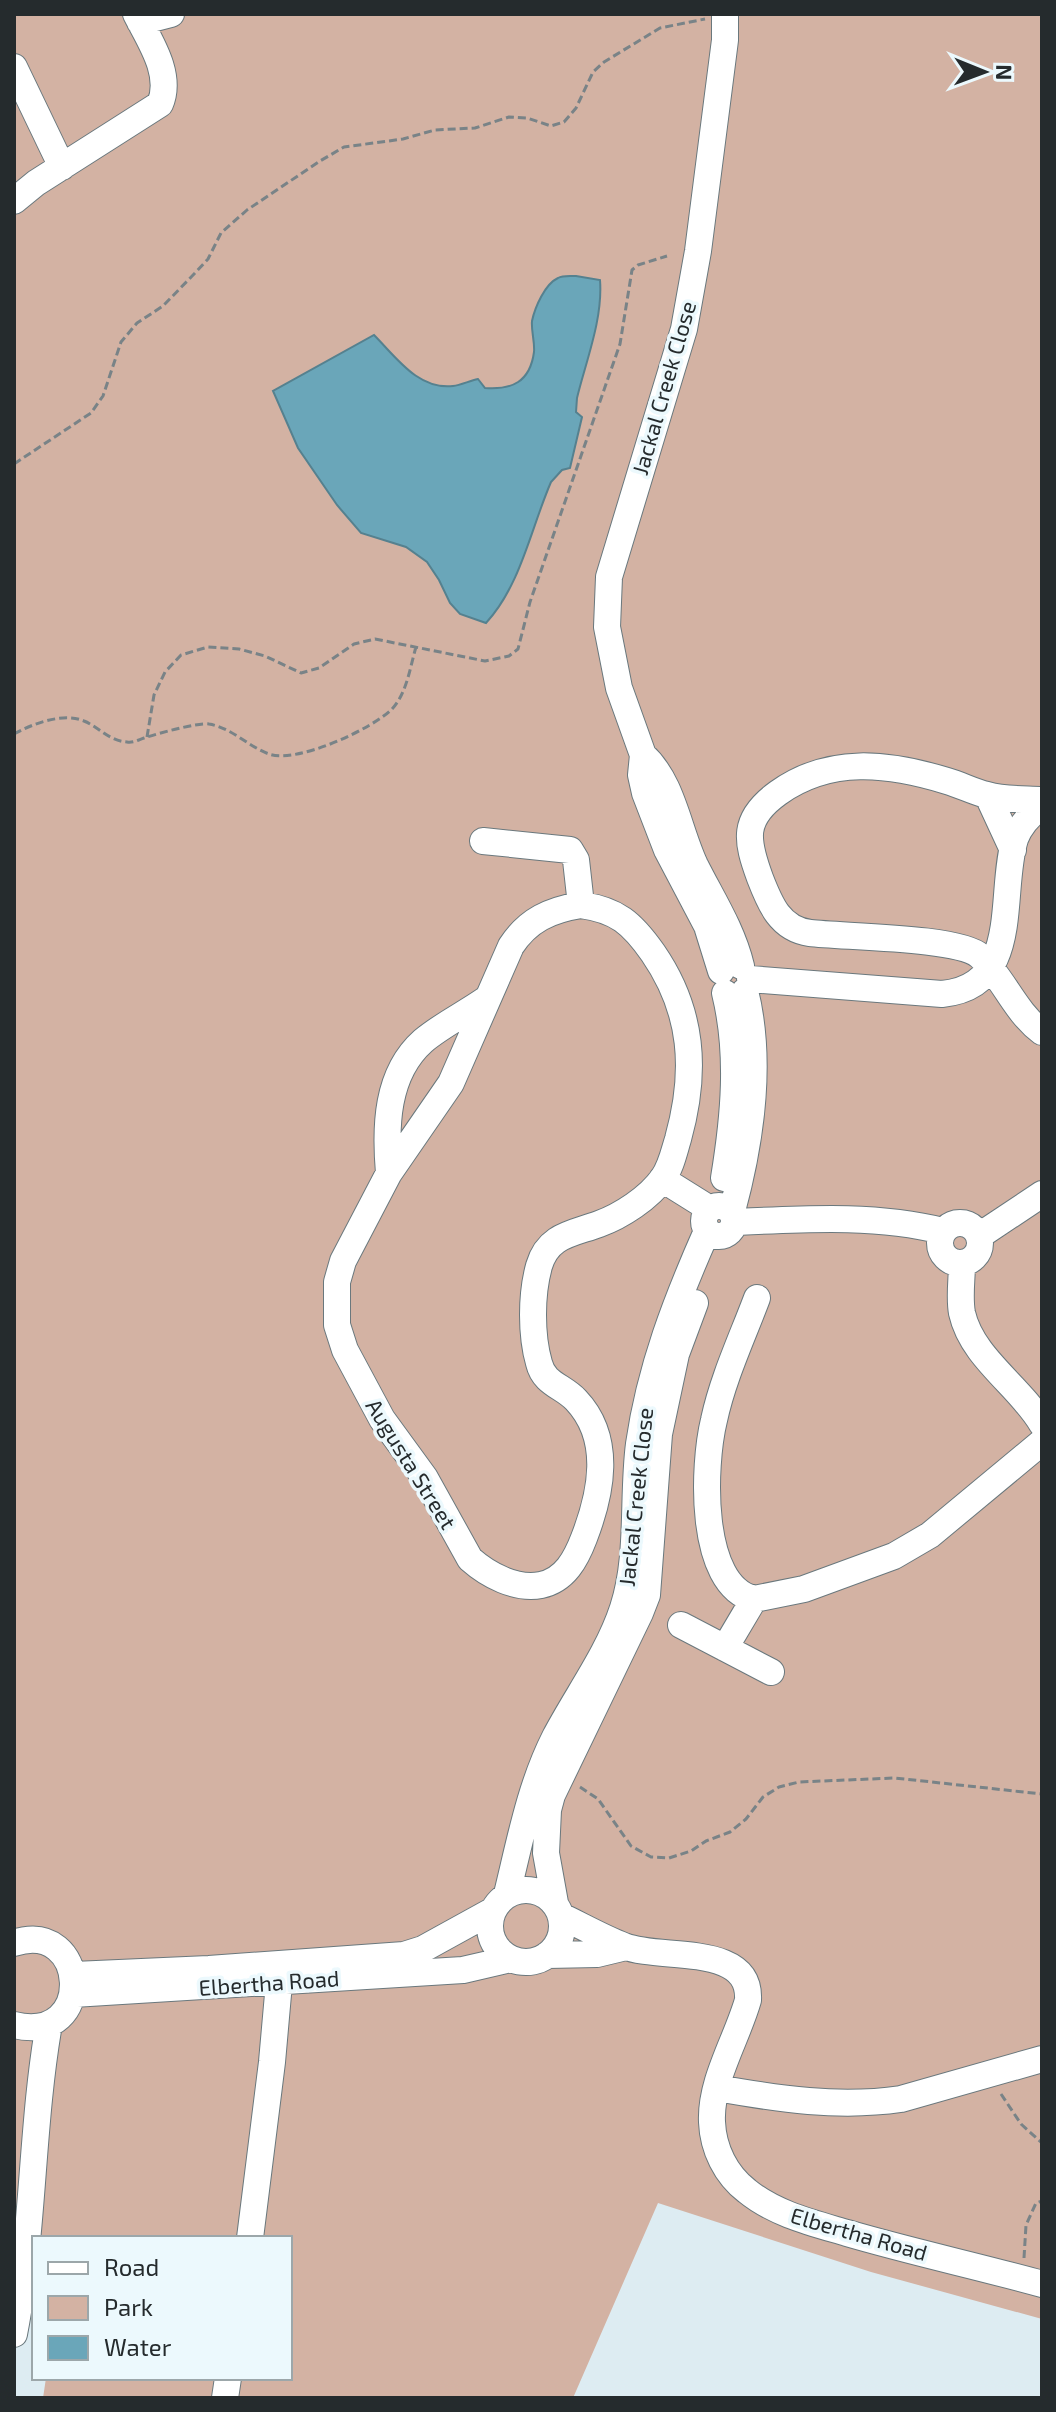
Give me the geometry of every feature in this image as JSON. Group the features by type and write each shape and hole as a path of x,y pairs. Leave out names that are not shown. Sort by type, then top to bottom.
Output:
{"street":[{"path":"14,201 62,167 156,109 165,88 162,69 138,18 171,14"},
{"name":"Jackal Creek Close","path":"558,1910 546,1853 548,1810 557,1781 647,1595 657,1460 668,1391 676,1354 720,1219 735,1073 736,980 673,863 645,793 641,775 643,755 619,688 606,609 609,577 678,351 690,299 723,55 725,15"},
{"path":"14,67 62,167"},
{"path":"1042,802 988,796 947,780 904,771 835,767 805,776 767,801 755,813 750,836 765,890 778,916 791,928 824,935 961,946 975,952 990,967 1016,1007 1042,1032"},
{"path":"988,796 1013,850"},
{"path":"736,980 942,994 972,986 990,967 1001,941 1013,850 1019,830 1042,802"},
{"path":"483,841 570,850 576,860 581,905"},
{"name":"Augusta Street","path":"581,905 600,908 615,913 632,927 661,964 681,1004 689,1045 682,1124 670,1165 662,1179 628,1209 561,1235 542,1256 538,1268 535,1342 539,1363 547,1379 576,1400 584,1410 598,1444 601,1482 596,1505 575,1559 559,1578 549,1584 535,1586 507,1581 481,1569 470,1559 425,1478 382,1419 345,1350 337,1325 337,1282 348,1251 389,1173 451,1083 485,1000 503,959 525,927 552,911 581,905"},
{"name":"Augusta Street","path":"389,1173 388,1121 397,1078 423,1041 485,1000"},
{"path":"662,1179 720,1219 867,1220 908,1223 943,1231"},
{"path":"962,1263 977,1254 979,1236 1042,1194"},
{"name":"Jackal Creek Close","path":"500,1903 543,1765 623,1608 631,1567 639,1448 655,1362 675,1303 720,1219"},
{"path":"962,1263 945,1257 939,1240 943,1231 953,1223 965,1223 979,1236"},
{"path":"962,1263 963,1319 982,1351 1042,1424"},
{"path":"757,1298 713,1421 707,1476 716,1561 730,1586 738,1592 754,1599 785,1594 882,1562 930,1535 1042,1442"},
{"path":"725,1648 754,1599"},
{"path":"681,1625 771,1672"},
{"path":"517,1890 538,1891 558,1910 560,1938 547,1955 524,1963 511,1959 494,1944 490,1934 500,1903 517,1890"},
{"name":"Elbertha Road","path":"73,1984 209,1969 404,1955 423,1949 500,1903"},
{"name":"Elbertha Road","path":"558,1910 626,1947 726,1964 742,1974 749,1990 748,2000 717,2088 712,2119 718,2150 736,2180 763,2202 781,2212 847,2233 1030,2281"},
{"path":"14,1943 32,1939 46,1942 59,1950 68,1961 73,1984 70,2004 61,2016 38,2028 14,2025"},
{"name":"Elbertha Road","path":"547,1955 582,1956 626,1947"},
{"name":"Elbertha Road","path":"73,1984 279,1983 463,1970 511,1959"},
{"path":"250,2236 279,1983"},
{"path":"14,2334 23,2288 39,2094 49,2024"},
{"path":"717,2088 806,2101 880,2102 901,2099 1042,2059"}],"path":[{"path":"14,464 91,413 103,396 121,342 137,323 163,306 208,259 221,233 247,210 320,161 344,147 403,139 435,130 475,128 509,117 527,118 551,126 564,122 576,108 593,72 604,62 660,28 725,15"},
{"path":"147,737 154,695 165,672 181,655 208,647 239,649 265,656 301,673 319,668 354,644 375,639 485,661 509,656 518,649 530,602 620,344 632,270 638,265 667,256"},
{"path":"14,734 60,718 83,720 115,740 130,743 208,724 270,755 311,750 341,740 391,709 402,695 416,647"},
{"path":"557,1781 585,1788 598,1799 631,1846 651,1857 669,1858 730,1832 746,1819 763,1797 779,1787 799,1782 895,1778 1042,1794"},
{"path":"993,2072 1012,2112 1042,2143"},
{"path":"1030,2281 1026,2225 1036,2203 1042,2201"}],"green space":[{"path":"14,14 1042,14 1042,2319 871,2272 658,2203 573,2398 43,2398 46,2380 292,2380 292,2236 32,2236 14,2287"}],"water":[{"path":"576,276 600,280 600,295 596,325 577,398 576,412 582,417 570,468 562,470 551,482 517,574 486,623 460,614 450,603 427,562 406,547 361,533 337,505 298,448 273,391 374,335 399,362 429,383 453,386 478,379 485,388 511,385 524,377 532,362 532,321 541,296 558,278"}]}
